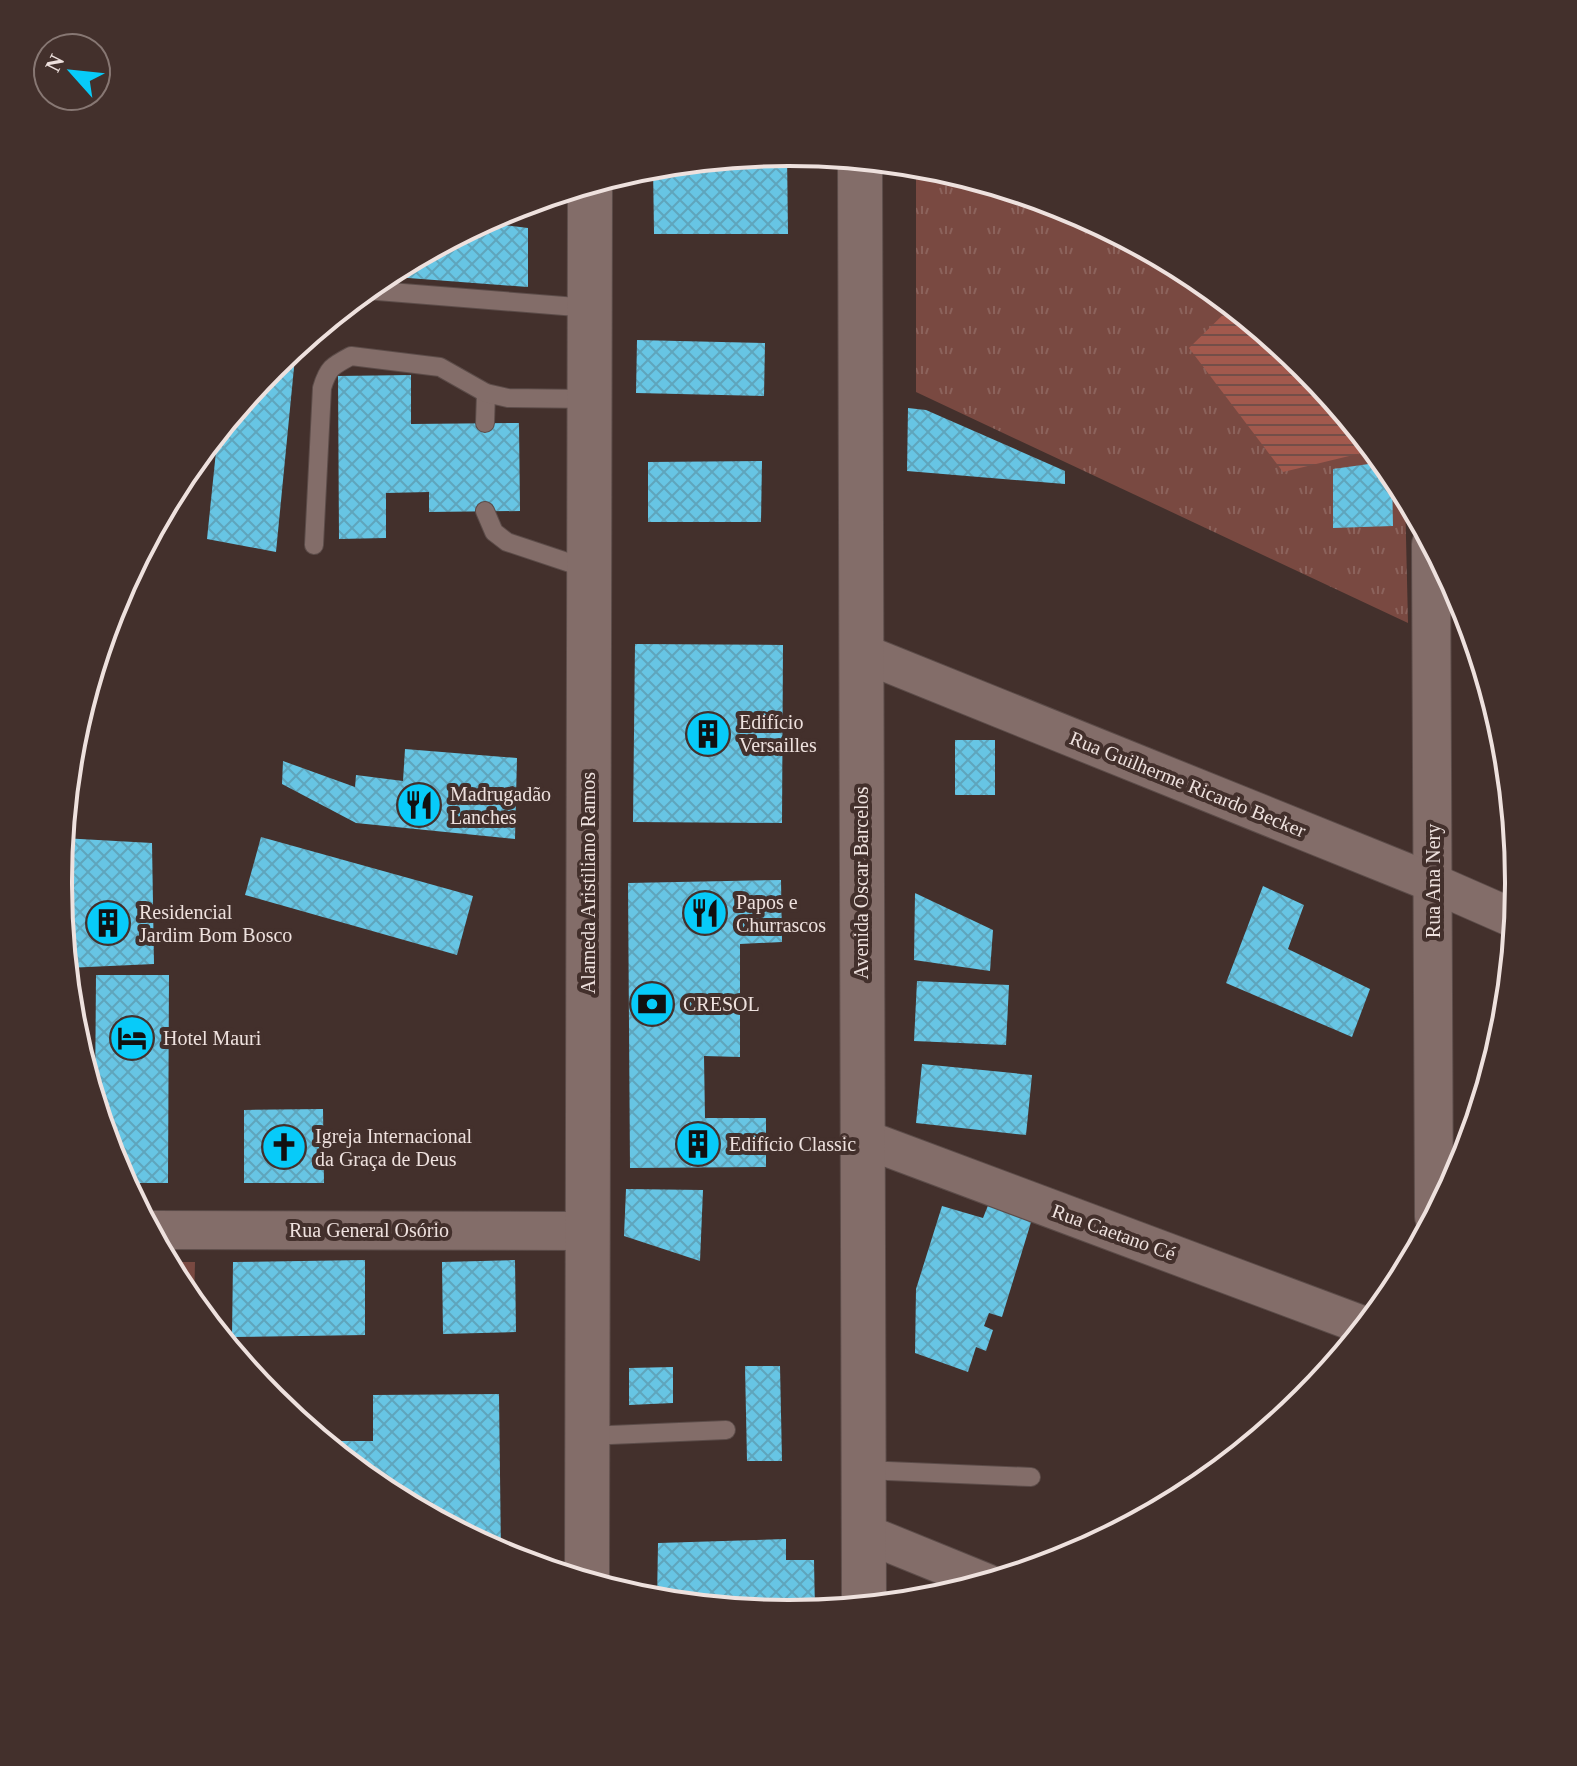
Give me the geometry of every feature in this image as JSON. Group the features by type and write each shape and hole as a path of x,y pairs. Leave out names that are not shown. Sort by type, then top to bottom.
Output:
{"main road":[{"name":"Avenida Oscar Barcelos","path":"860,171 864,1595"},
{"name":"Alameda Aristiliano Ramos","path":"587,1570 590,195"}],"street":[{"name":"Rua Ana Nery","path":"1431,566 1434,1193"},
{"name":"Rua Guilherme Ricardo Becker","path":"860,652 1504,914"},
{"name":"Rua Caetano Cé","path":"862,1138 1354,1322"},
{"name":"Rua General Osório","path":"162,1230 588,1231"},
{"path":"864,1533 970,1576"}],"lane":[{"path":"384,292 589,308"},
{"path":"314,545 322,388 327,370 351,356 440,367 486,393 508,398 589,399"},
{"path":"485,423 486,393"},
{"path":"485,511 494,532 507,542 589,569"},
{"path":"587,1436 726,1430"},
{"path":"864,1470 1031,1477"}],"green space":[{"path":"916,178 1019,205 1105,240 1187,287 1261,344 1295,376 1357,447 1406,520 1408,623 916,392"},
{"path":"181,1262 195,1262 195,1283"}],"shaded area":[{"path":"1224,314 1295,376 1361,453 1283,472 1189,348"}],"building":[{"path":"787,166 788,234 654,234 653,179 742,168"},
{"path":"505,225 528,228 528,287 405,278"},
{"path":"637,340 765,343 764,396 636,393"},
{"path":"294,364 276,552 207,539 216,453"},
{"path":"411,375 411,424 519,423 520,511 429,512 429,492 386,493 386,538 339,539 338,376"},
{"path":"908,408 926,410 1065,471 1065,484 907,471"},
{"path":"762,461 761,522 648,522 648,462"},
{"path":"1369,464 1392,499 1393,526 1333,528 1333,469"},
{"name":"Edifício Versailles","path":"635,644 783,645 782,823 633,822"},
{"path":"955,740 995,740 995,795 955,795"},
{"name":"Madrugadão Lanches","path":"405,749 517,758 515,839 356,823 282,784 283,761 355,787 356,775 403,781"},
{"path":"261,837 473,896 457,955 245,895"},
{"name":"Residencial Jardim Bom Bosco","path":"74,839 152,843 154,964 77,967 72,883"},
{"path":"781,880 782,942 740,944 740,1057 704,1056 705,1118 766,1118 766,1167 630,1168 628,883"},
{"path":"1263,886 1304,905 1288,949 1370,989 1352,1037 1226,983"},
{"path":"915,893 993,930 990,971 914,960"},
{"name":"Hotel Mauri","path":"96,975 169,975 168,1183 138,1183 110,1113 95,1065"},
{"path":"917,981 1009,985 1006,1045 914,1041"},
{"path":"922,1064 1032,1075 1026,1135 916,1123"},
{"name":"Igreja Internacional da Graça de Deus","path":"323,1109 324,1183 244,1183 244,1110"},
{"path":"626,1189 703,1190 700,1261 624,1236"},
{"path":"989,1203 1032,1219 1002,1317 989,1313 984,1326 993,1330 986,1351 976,1347 968,1372 915,1353 916,1289 942,1206 983,1218"},
{"path":"365,1260 365,1335 235,1337 232,1333 233,1262"},
{"path":"515,1260 516,1332 443,1334 442,1262"},
{"path":"745,1366 780,1366 782,1461 747,1461"},
{"path":"673,1367 673,1403 629,1405 629,1368"},
{"path":"499,1394 501,1539 430,1504 340,1441 373,1441 373,1395"},
{"path":"786,1539 786,1560 814,1560 815,1599 742,1598 657,1587 658,1543"}],"place":[{"name":"Edifício Versailles","path":"708,734"},
{"name":"Madrugadão Lanches","path":"419,805"},
{"name":"Papos e Churrascos","path":"705,913"},
{"name":"Residencial Jardim Bom Bosco","path":"108,923"},
{"name":"CRESOL","path":"652,1004"},
{"name":"Hotel Mauri","path":"132,1038"},
{"name":"Edifício Classic","path":"698,1144"},
{"name":"Igreja Internacional da Graça de Deus","path":"284,1147"}]}
